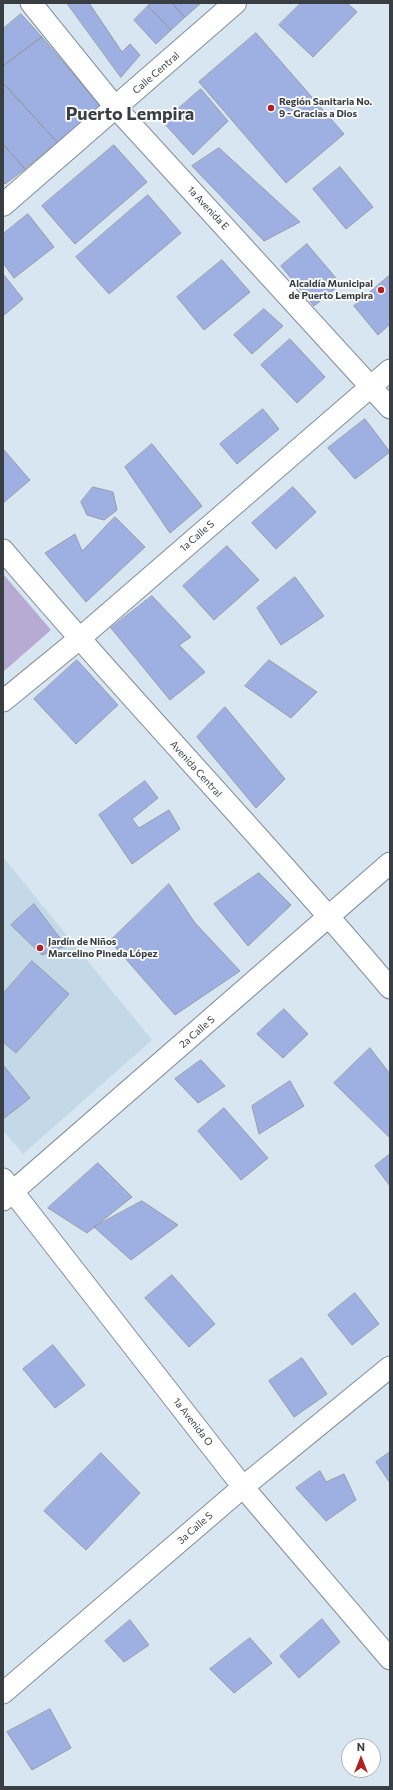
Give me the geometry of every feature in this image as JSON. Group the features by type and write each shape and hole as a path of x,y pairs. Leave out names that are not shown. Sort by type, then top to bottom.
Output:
{"street":[{"name":"1a Avenida E","path":"31,3 116,108 390,408"},
{"name":"Calle Central","path":"3,205 235,3"},
{"name":"1a Calle S","path":"3,701 78,639 390,370"},
{"name":"Avenida Central","path":"3,550 78,639 330,916 390,988"},
{"name":"2a Calle S","path":"6,1190 330,916 390,863"},
{"name":"1a Avenida O","path":"6,1190 243,1487 390,1659"},
{"name":"3a Calle S","path":"3,1693 243,1487 390,1367"}],"shaded area":[{"path":"3,574 51,630 3,672"},
{"name":"Jardín de Niños Marcelino Pineda López","path":"3,857 152,1040 23,1154 3,1130"}],"building":[{"path":"67,3 89,3 122,52 130,44 140,55 121,77"},
{"path":"152,3 172,3 185,17 171,30 148,6"},
{"path":"172,3 201,3 185,17"},
{"path":"301,3 347,3 357,12 313,57 279,25"},
{"path":"148,6 171,30 156,44 134,20"},
{"path":"21,14 42,37 3,66 3,29"},
{"name":"Región Sanitaria No. 9 - Gracias a Dios","path":"256,33 344,134 286,183 199,82"},
{"path":"42,37 101,107 57,142 3,83 3,66"},
{"path":"3,83 57,142 25,169 3,144"},
{"path":"201,89 228,121 193,155 163,122"},
{"path":"3,144 25,169 5,184 3,182"},
{"path":"114,145 147,182 75,244 42,206"},
{"path":"219,148 300,222 264,241 192,166"},
{"path":"340,167 373,207 346,229 313,189"},
{"path":"148,195 181,233 109,294 76,257"},
{"path":"28,214 54,247 14,278 3,263 3,234"},
{"path":"307,244 341,284 314,306 281,266"},
{"path":"222,260 250,292 204,330 177,297"},
{"path":"3,274 23,299 3,316"},
{"name":"Alcaldía Municipal de Puerto Lempira","path":"390,275 390,324 378,335 354,306"},
{"path":"264,309 283,326 252,354 234,335"},
{"path":"290,339 325,377 297,403 261,365"},
{"path":"263,409 279,429 237,464 220,444"},
{"path":"365,419 390,452 355,479 328,448"},
{"path":"152,444 202,506 170,533 125,467"},
{"path":"3,449 30,480 3,503"},
{"path":"93,487 113,492 117,510 104,520 87,515 81,502"},
{"path":"293,487 316,512 276,549 252,523"},
{"path":"115,517 145,547 86,602 45,553 75,534 82,551"},
{"path":"227,546 259,580 214,620 183,586"},
{"path":"295,577 324,616 281,645 257,608"},
{"path":"152,596 191,637 179,645 205,672 170,700 111,628"},
{"path":"77,660 118,705 76,744 34,699"},
{"path":"269,660 317,692 291,718 245,686"},
{"path":"225,707 285,779 256,808 197,737"},
{"path":"145,781 158,798 132,819 139,828 169,810 180,829 132,864 99,815"},
{"path":"259,873 291,905 248,946 214,904"},
{"path":"169,884 195,923 240,971 175,1015 110,941"},
{"path":"34,904 66,946 42,955 11,925"},
{"path":"32,961 69,994 16,1053 3,1042 3,994"},
{"path":"284,1009 308,1034 283,1058 257,1034"},
{"path":"370,1048 390,1074 390,1138 334,1083"},
{"path":"201,1060 225,1086 198,1103 175,1079"},
{"path":"3,1065 30,1098 3,1119"},
{"path":"290,1081 304,1106 259,1134 252,1106"},
{"path":"224,1108 268,1158 241,1180 198,1131"},
{"path":"390,1154 390,1186 375,1166"},
{"path":"98,1163 132,1197 87,1233 48,1208"},
{"path":"142,1201 178,1225 131,1260 94,1227"},
{"path":"172,1275 215,1324 189,1347 145,1298"},
{"path":"355,1293 379,1324 352,1345 328,1315"},
{"path":"53,1345 85,1385 55,1408 23,1369"},
{"path":"302,1358 327,1394 294,1417 269,1381"},
{"path":"390,1452 390,1483 376,1462"},
{"path":"101,1453 140,1493 86,1550 44,1511"},
{"path":"320,1471 326,1482 344,1474 356,1500 326,1521 296,1488"},
{"path":"322,1619 340,1642 299,1678 280,1656"},
{"path":"130,1620 149,1645 124,1662 105,1641"},
{"path":"250,1638 272,1663 234,1693 210,1669"},
{"path":"50,1709 71,1748 32,1770 7,1732"}],"place":[{"name":"Región Sanitaria No. 9 - Gracias a Dios","path":"271,108"},
{"name":"Alcaldía Municipal de Puerto Lempira","path":"381,290"},
{"name":"Jardín de Niños Marcelino Pineda López","path":"40,948"}],"district":[{"name":"Puerto Lempira","path":"130,114"}]}
